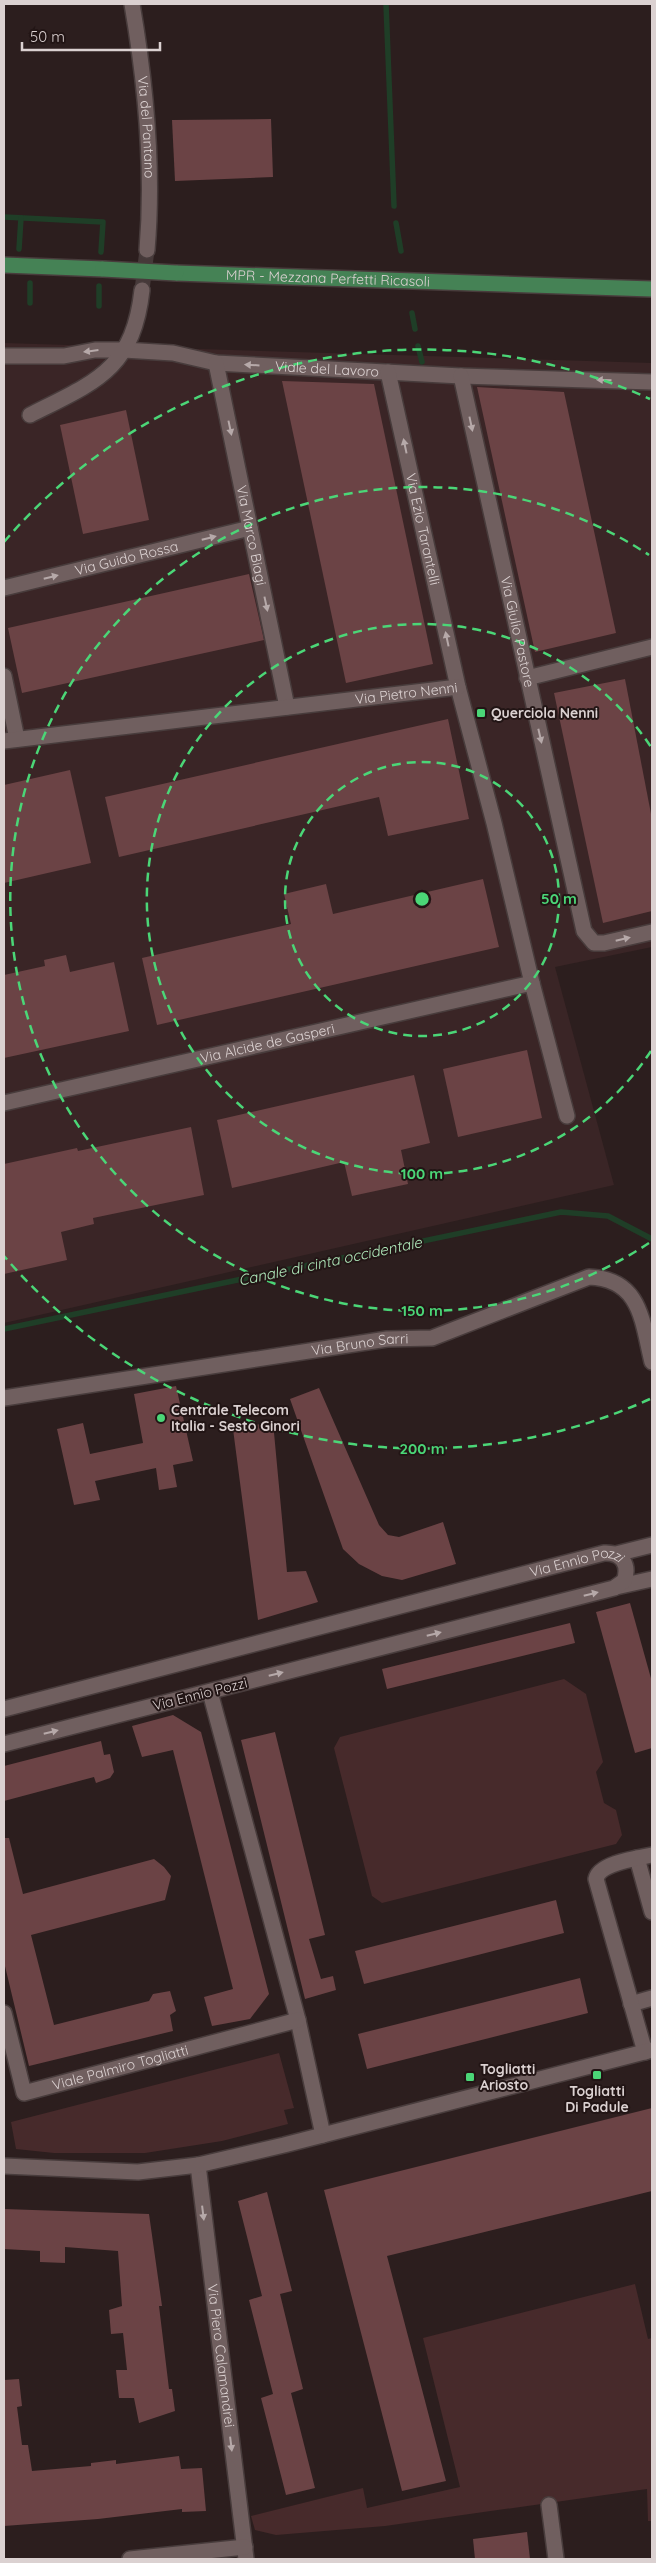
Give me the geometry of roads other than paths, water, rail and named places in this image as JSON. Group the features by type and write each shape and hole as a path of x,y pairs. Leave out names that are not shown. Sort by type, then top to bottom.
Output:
{"main road":[{"name":"MPR - Mezzana Perfetti Ricasoli","path":"4,266 652,289"}],"street":[{"name":"Via del Pantano","path":"132,4 144,72 151,201 147,250"},
{"path":"30,415 88,386 103,375 133,337 138,323 142,290"},
{"name":"Viale del Lavoro","path":"4,356 64,356 95,350 124,350 173,353 216,363 461,376 652,382"},
{"name":"Via Marco Biagi","path":"216,363 287,707"},
{"name":"Via Ezio Tarantelli","path":"388,372 458,687"},
{"name":"Via Giulio Pastore","path":"461,376 584,931 594,942 604,943 652,932"},
{"name":"Via Guido Rossa","path":"4,588 250,528"},
{"path":"527,678 652,647"},
{"path":"4,676 10,741"},
{"name":"Via Pietro Nenni","path":"10,741 458,687 567,1116"},
{"name":"Via Alcide de Gasperi","path":"4,1103 532,983"},
{"name":"Via Bruno Sarri","path":"4,1398 387,1339 432,1338 589,1277 605,1277 622,1284 637,1303 652,1362"},
{"path":"616,1554 652,1545"},
{"name":"Via Ennio Pozzi","path":"4,1709 604,1553 616,1554 625,1563 626,1575 624,1581 614,1588 4,1744"},
{"path":"614,1588 652,1579"},
{"path":"210,1692 298,2020 323,2135"},
{"path":"4,2166 138,2172 198,2165 323,2135 649,2051 631,2004 596,1879 597,1874 606,1866 652,1854"},
{"path":"637,1858 652,1912"},
{"path":"631,2004 652,1998"},
{"name":"Viale Palmiro Togliatti","path":"4,2013 24,2094 298,2020"},
{"name":"Via Piero Calamandrei","path":"130,2559 245,2553 198,2165"},
{"path":"549,2505 556,2559"}],"waterway":[{"path":"386,4 394,206"},
{"path":"4,217 103,222 101,252"},
{"path":"19,249 21,218"},
{"path":"396,223 401,251"},
{"path":"30,283 30,303"},
{"path":"99,286 99,306"},
{"path":"412,313 415,329"},
{"path":"418,346 422,362"},
{"name":"Canale di cinta occidentale","path":"4,1329 561,1212 608,1216 652,1239"}],"tunnel":[{"path":"142,290 147,250"}],"place":[{"name":"Querciola Nenni","path":"481,713"},
{"name":"Centrale Telecom Italia - Sesto Ginori","path":"161,1418"},
{"name":"Togliatti Di Padule","path":"597,2075"},
{"name":"Togliatti Ariosto","path":"470,2077"}]}
